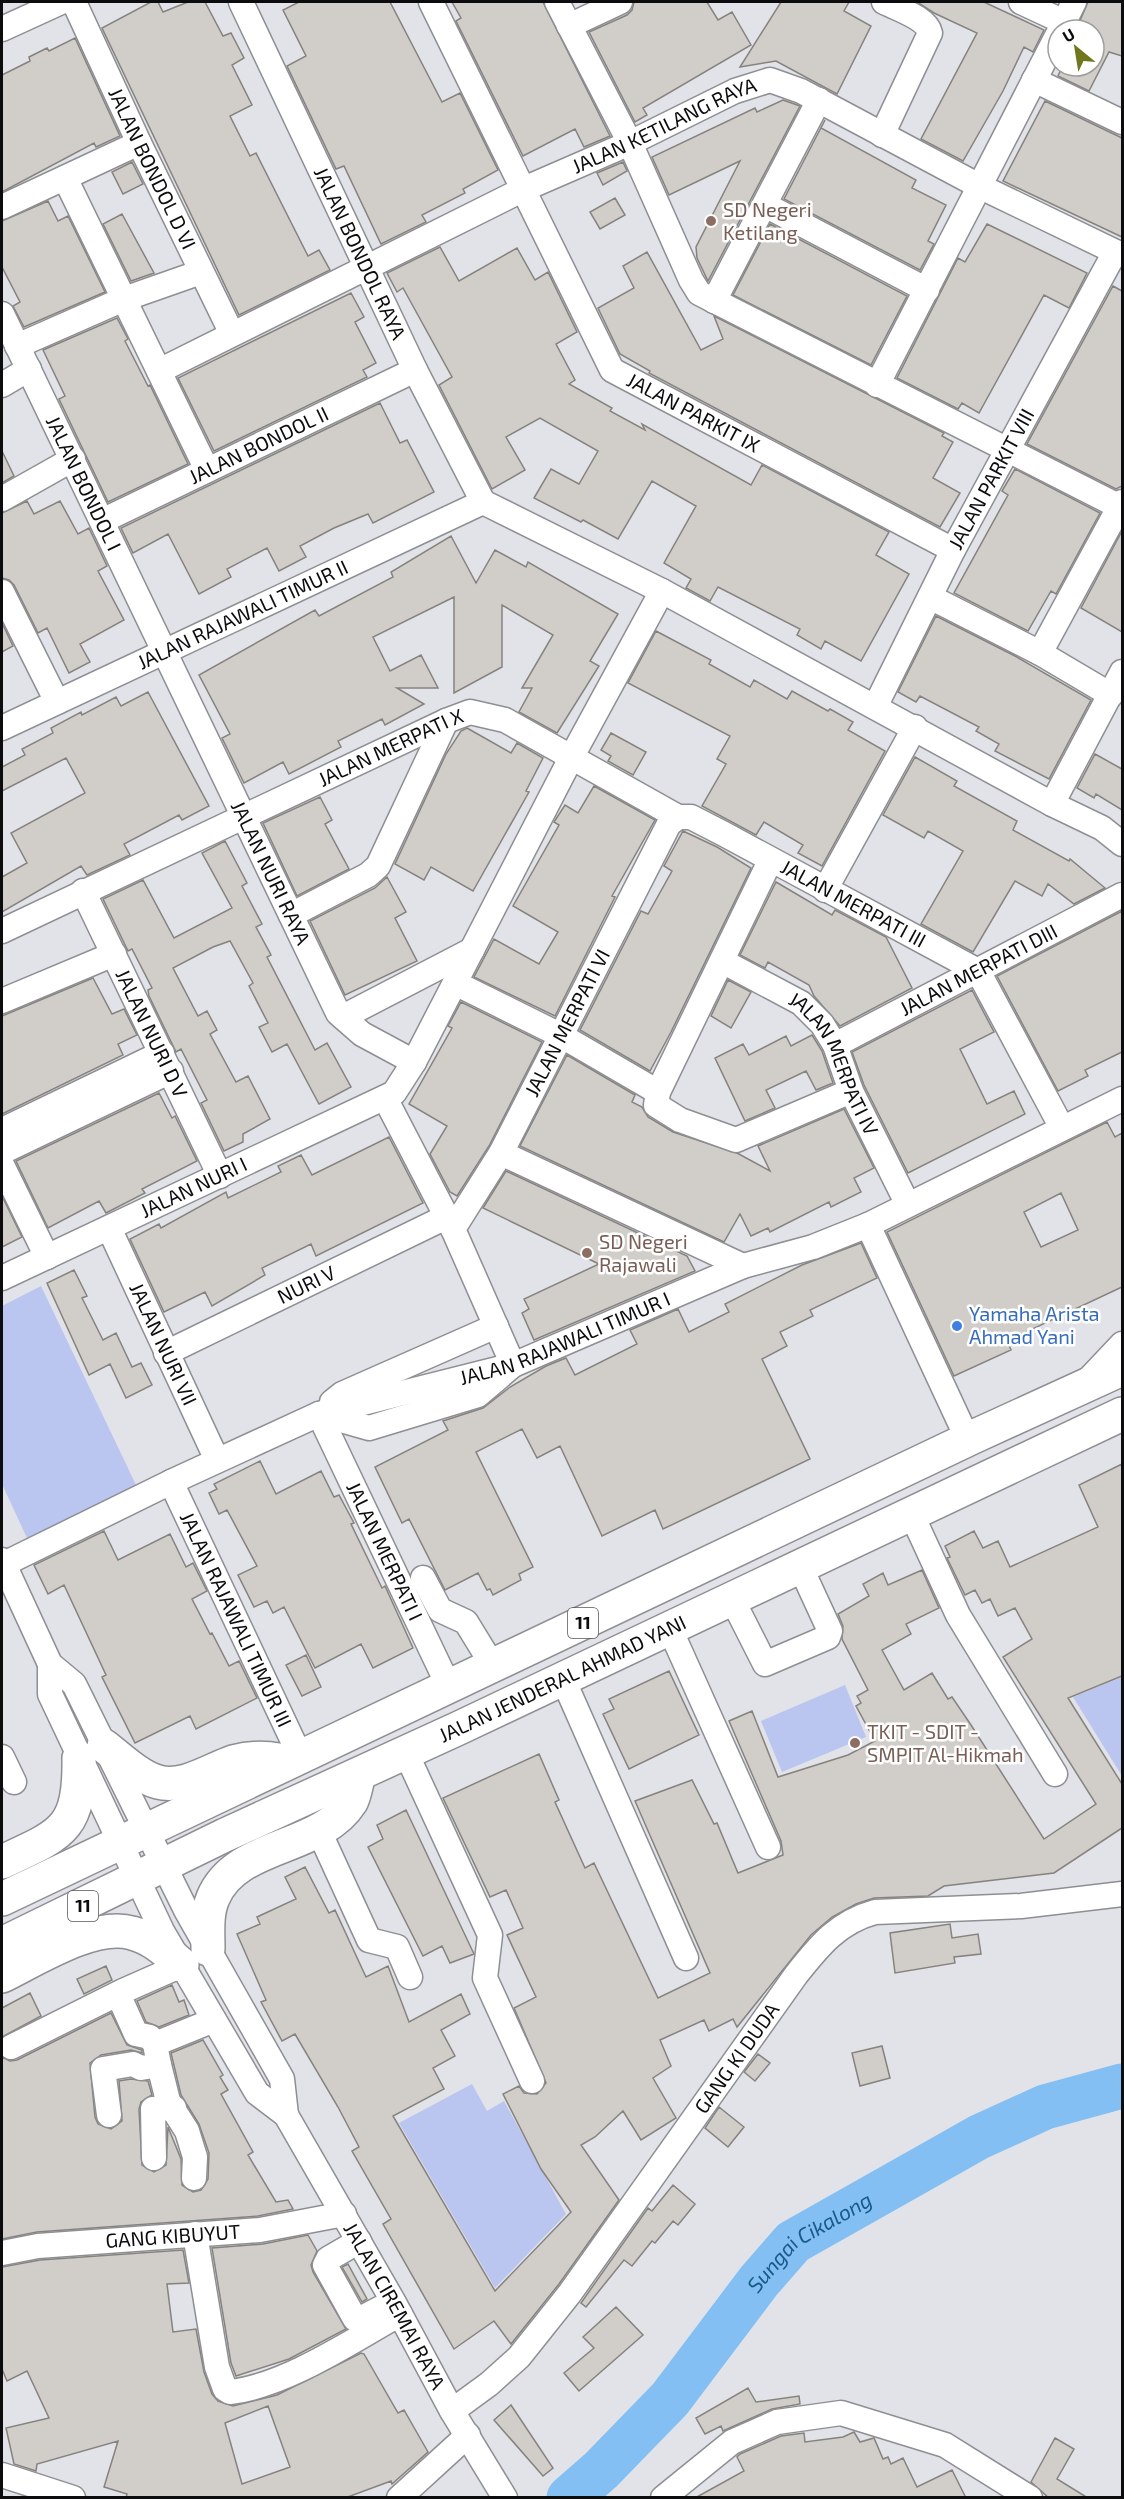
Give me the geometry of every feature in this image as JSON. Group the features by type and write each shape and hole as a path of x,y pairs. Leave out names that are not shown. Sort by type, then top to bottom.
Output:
{"highway":[{"name":"JALAN JENDERAL AHMAD YANI","path":"2,1899 1122,1369"},
{"name":"JALAN JENDERAL AHMAD YANI","path":"2,1944 911,1513 1120,1417"},
{"path":"2,1862 49,1839 66,1824 77,1806 92,1752 134,1768 155,1782 165,1784 183,1782 248,1759 264,1757 294,1759"},
{"path":"2,1976 81,1938 114,1932 130,1932 195,1957 213,1899 225,1878 243,1865 325,1844 331,1822 352,1800 359,1775"}],"street":[{"path":"2,29 62,2"},
{"name":"JALAN BONDOL D VI","path":"74,2 139,143 232,334"},
{"name":"JALAN BONDOL RAYA","path":"241,2 415,370 483,502"},
{"name":"JALAN PARKIT IX","path":"431,2 612,370 953,550"},
{"path":"557,2 630,143 691,280 699,293 729,306 877,385 1122,506 1040,653"},
{"path":"569,26 620,2"},
{"path":"882,135 930,33 928,27 921,21 884,2"},
{"path":"1021,2 1055,18"},
{"path":"877,385 981,187 1046,57"},
{"name":"JALAN KETILANG RAYA","path":"159,371 368,269 524,189 630,143 754,83 770,80 785,83 981,187 1119,254"},
{"path":"1034,80 1122,122"},
{"path":"714,301 819,100"},
{"path":"2,207 139,143"},
{"path":"65,178 207,470"},
{"path":"765,205 927,290"},
{"name":"JALAN PARKIT VIII","path":"875,707 953,550 1007,449 1119,254"},
{"path":"17,346 124,299 201,272"},
{"name":"JALAN BONDOL I","path":"2,314 163,652"},
{"path":"2,385 29,369"},
{"name":"JALAN BONDOL II","path":"102,521 415,370"},
{"path":"2,499 73,459"},
{"path":"483,502 662,591 1052,804 1102,828 1122,844"},
{"name":"JALAN RAJAWALI TIMUR II","path":"2,728 483,502"},
{"path":"513,1365 449,1223 385,1098 394,1093 414,1062 572,758 662,591"},
{"path":"2,592 57,702"},
{"path":"930,597 1040,653 1111,695"},
{"name":"JALAN NURI RAYA","path":"163,652 338,1013 362,1034 414,1062"},
{"path":"1052,804 1122,672"},
{"name":"JALAN MERPATI X","path":"2,931 242,815 470,712 486,714 525,730 572,758"},
{"path":"291,915 368,875 378,866 446,721"},
{"path":"825,890 915,728"},
{"name":"JALAN MERPATI III","path":"572,758 678,817 692,817 978,971"},
{"name":"JALAN MERPATI VI","path":"449,1223 501,1153 669,824 678,817"},
{"path":"770,861 658,1092 656,1105 680,1120 736,1140 851,1091"},
{"name":"JALAN NURI D V","path":"83,891 220,1176"},
{"name":"JALAN MERPATI DIII","path":"835,1046 1122,896"},
{"path":"343,1017 472,950"},
{"path":"2,999 114,954"},
{"name":"JALAN MERPATI IV","path":"722,961 808,1009 835,1046 851,1091 907,1203"},
{"path":"978,971 1062,1128"},
{"path":"455,983 560,1035 658,1092"},
{"path":"2,1130 166,1062"},
{"path":"2,1152 166,1062"},
{"name":"JALAN NURI I","path":"2,1278 385,1098"},
{"name":"JALAN RAJAWALI TIMUR I","path":"2,1563 319,1414 513,1365 743,1266 813,1248 868,1225 907,1203 1122,1099"},
{"path":"501,1153 743,1266"},
{"path":"2,1165 47,1257"},
{"name":"NURI V","path":"166,1353 449,1223"},
{"path":"868,1225 968,1440"},
{"name":"JALAN NURI VII","path":"109,1228 217,1460"},
{"path":"319,1414 342,1394 496,1326"},
{"path":"1079,1389 1122,1344"},
{"name":"JALAN MERPATI I","path":"319,1414 449,1687"},
{"name":"JALAN RAJAWALI TIMUR III","path":"171,1482 294,1759"},
{"path":"911,1513 958,1615 1055,1774"},
{"path":"2,1563 8,1593"},
{"path":"732,1599 765,1664 818,1641 830,1634 800,1566"},
{"path":"423,1578 440,1610 466,1622 493,1666"},
{"name":"JALAN CIREMAI RAYA","path":"8,1593 50,1664 74,1684 92,1752 132,1837 195,1957 282,2079 286,2115"},
{"path":"670,1629 768,1847"},
{"path":"563,1679 686,1958"},
{"path":"406,1753 490,1935 485,1978 532,2081"},
{"path":"2,1757 14,1782"},
{"path":"325,1844 369,1940 397,1947 410,1977"},
{"name":"GANG KI DUDA","path":"452,2410 489,2384 519,2357 570,2293 796,1975 818,1947 840,1927 854,1918 885,1911 1021,1906 1122,1894"},
{"path":"11,2047 195,1957"},
{"name":"JALAN CIREMAI RAYA","path":"195,1957 214,2020 257,2093 286,2115 397,2308 452,2410 505,2498"},
{"path":"118,1994 136,2034 150,2037 157,2054 166,2096 188,2131 195,2157 194,2178"},
{"path":"109,2115 103,2069 134,2064 141,2068 157,2054 214,2020"},
{"path":"154,2158 153,2109 174,2108"},
{"name":"GANG KIBUYUT","path":"2,2253 38,2246 260,2230 344,2214"},
{"path":"195,2234 217,2367 225,2389 230,2392 254,2387 302,2368 397,2308"},
{"path":"359,2241 325,2262 355,2319 397,2308"},
{"path":"663,2498 732,2442 777,2422 841,2413 945,2445 1029,2498"},
{"path":"399,2498 468,2435"},
{"path":"2,2475 73,2498"}],"shaded area":[{"path":"41,1286 137,1487 27,1538 2,1484 2,1306"},
{"path":"1122,1677 1122,1776 1073,1697"},
{"path":"845,1685 866,1737 782,1772 761,1721"},
{"path":"472,2084 487,2111 504,2101 566,2214 495,2288 399,2123"}],"building":[{"path":"151,2 158,2 163,12 188,2 205,2 223,36 231,33 244,58 232,65 252,105 230,116 250,156 256,153 308,256 319,250 330,270 239,315 102,28"},
{"path":"299,2 390,2 442,102 460,93 498,170 463,189 465,193 422,215 426,222 381,244 344,166 336,169 287,66 306,56 283,10"},
{"path":"452,2 543,2 610,136 584,147 575,129 523,156 456,21 461,18"},
{"path":"634,2 707,2 718,20 732,12 751,45 643,108 647,115 635,122 589,32 627,15 632,10"},
{"path":"781,2 849,2 844,11 871,26 837,94 776,61 740,67"},
{"path":"917,2 984,2 1044,30 1033,52 1024,47 1003,91 963,161 921,139 977,33 934,13"},
{"path":"1088,2 1122,2 1122,56 1109,52 1106,58 1106,18 1081,18"},
{"path":"75,38 120,136 96,147 94,143 2,192 2,75 30,61 29,57 47,48 49,51"},
{"path":"1062,78 1096,78 1089,91"},
{"path":"783,100 800,106 708,281 697,258 696,247 740,161 669,195 652,157 755,108 757,112"},
{"path":"1045,101 1122,138 1122,237 1003,181"},
{"path":"825,120 821,128 916,180 912,188 946,205 928,241 934,244 920,270 784,199"},
{"path":"132,162 143,184 123,194 112,172"},
{"path":"623,162 627,171 603,185 597,173"},
{"path":"615,198 625,215 600,229 590,212"},
{"path":"48,201 58,221 68,216 105,292 24,327 13,306 20,302 2,267 2,221"},
{"path":"122,214 154,273 131,281 103,224"},
{"path":"770,224 907,296 871,365 733,295"},
{"path":"987,224 1087,273 1069,308 1044,295 979,413 962,403 958,409 897,378 958,258 965,262"},
{"path":"440,247 459,281 517,248 535,280 548,272 577,332 556,344 575,380 569,384 612,408 610,411 645,430 642,424 751,485 762,465 889,532 876,555 909,574 861,661 825,641 821,649 797,635 800,629 718,587 710,601 686,588 691,579 664,563 696,506 652,481 618,539 534,498 551,469 579,484 598,451 540,418 506,437 525,470 492,489 439,385 452,377 403,288 397,292 387,273"},
{"path":"647,252 701,350 723,339 714,316 944,433 942,436 953,442 933,478 960,493 940,527 649,373 650,371 620,354 598,308 634,288 623,266"},
{"path":"1113,286 1122,291 1122,486 1116,489 1027,444"},
{"path":"351,293 364,317 355,322 376,363 363,370 367,377 214,451 178,378"},
{"path":"117,318 128,339 125,341 148,386 150,385 188,464 108,502 59,399 65,396 43,350"},
{"path":"380,403 400,443 407,440 434,492 373,523 368,514 334,528 300,546 306,557 279,571 267,548 227,569 231,577 199,594 168,534 133,553 121,528"},
{"path":"2,451 14,476 2,483"},
{"path":"1015,469 1100,513 1056,594 1051,591 1028,631 954,593 1008,495 1002,491"},
{"path":"27,501 34,514 60,501 78,534 89,528 107,566 98,571 124,620 80,644 90,662 69,673 47,628 38,633 14,585 2,578 2,513"},
{"path":"1122,531 1122,632 1081,608"},
{"path":"451,536 476,583 495,550 526,567 528,562 618,614 590,661 599,666 557,733 519,712 532,688 522,688 553,635 502,605 502,667 454,693 454,597 373,637 390,671 421,655 438,688 397,688 424,704 385,725 382,719 338,741 341,747 289,774 283,762 244,783 222,738 230,734 199,675 315,610 319,616 393,577 391,572"},
{"path":"936,616 1015,656 1091,700 1049,779 995,751 999,744 976,731 979,727 920,696 916,702 898,692"},
{"path":"2,623 13,646 2,652"},
{"path":"656,631 711,660 709,664 750,687 754,680 787,699 792,691 828,711 830,709 853,722 848,730 885,751 822,866 798,853 803,845 764,822 756,835 702,806 726,764 717,759 730,736 628,683"},
{"path":"148,692 209,806 182,820 179,815 124,844 130,855 87,875 81,866 2,912 2,877 27,863 11,833 85,793 66,758 2,791 2,767 25,755 22,749 53,733 51,728 81,712 82,715 116,697 121,706"},
{"path":"467,728 511,753 517,743 543,758 526,791 529,792 473,891 431,867 424,880 395,864 446,754 461,731"},
{"path":"611,733 646,752 633,775 608,761 611,756 601,750"},
{"path":"1095,754 1122,769 1122,810 1096,794 1094,798 1077,788"},
{"path":"915,757 957,781 954,786 1017,821 1013,830 1069,861 1070,859 1105,888 1074,904 1048,884 1042,896 1015,881 973,952 921,924 963,851 928,831 924,838 883,815"},
{"path":"594,786 655,820 612,896 615,897 555,1016 474,977 494,939 539,964 558,932 513,906 559,825 554,822 565,805 578,813"},
{"path":"320,797 332,820 325,824 349,869 297,896 263,823"},
{"path":"683,831 717,847 751,868 650,1071 580,1030 641,911 648,914 672,871 664,866"},
{"path":"225,841 247,883 242,886 262,924 256,927 271,955 267,957 315,1050 327,1043 351,1087 319,1104 287,1044 272,1052 259,1027 268,1023 249,986 253,983 230,941 213,947 173,968 198,1016 207,1011 217,1030 210,1034 236,1082 248,1076 270,1119 243,1134 243,1142 224,1151 201,1103 207,1100 181,1049 176,1052 149,996 148,990 152,988 132,949 128,951 103,899 143,880 174,938 232,908 202,853"},
{"path":"387,877 406,912 395,918 417,961 345,995 310,921 375,888"},
{"path":"776,882 832,915 835,910 886,937 912,988 840,1026 814,996 809,985 768,962 765,968 740,955"},
{"path":"1122,911 1122,1052 1085,1070 1088,1076 1058,1091 997,976"},
{"path":"93,978 112,1014 124,1009 137,1035 118,1044 123,1055 2,1114 2,1016"},
{"path":"728,980 751,992 731,1028 711,1016"},
{"path":"972,990 994,1032 960,1049 987,1104 1014,1091 1025,1114 908,1173 864,1085 852,1052"},
{"path":"461,1002 542,1042 489,1146 457,1196 450,1192 430,1154 447,1126 409,1104 452,1028 448,1026"},
{"path":"812,1035 822,1051 833,1083 816,1090 806,1071 766,1090 775,1108 745,1121 715,1058 743,1044 749,1055 786,1036 791,1046"},
{"path":"567,1055 635,1095 632,1102 642,1107 648,1117 673,1132 737,1153 770,1171 758,1146 844,1109 874,1168 854,1178 861,1192 831,1207 829,1202 770,1232 768,1228 751,1236 740,1214 724,1242 520,1146"},
{"path":"159,1093 172,1118 175,1116 197,1161 142,1189 145,1193 106,1213 99,1201 48,1228 16,1161"},
{"path":"1107,1122 1115,1137 1122,1133 1122,1287 1007,1341 1011,1350 954,1376 887,1232","holes":["1061,1193 1078,1230 1041,1247 1024,1212"]},
{"path":"389,1137 423,1203 316,1256 311,1244 262,1268 265,1275 212,1306 205,1292 164,1312 130,1239 159,1224 161,1228 226,1192 228,1198 281,1172 278,1166 301,1155 312,1175"},
{"path":"506,1171 687,1256 695,1271 534,1340 522,1313 529,1309 524,1299 599,1264 483,1208"},
{"path":"2,1196 22,1237 2,1247"},
{"path":"861,1243 877,1278 810,1310 813,1316 780,1332 787,1346 762,1359 810,1459 663,1529 655,1510 602,1536 560,1446 537,1458 522,1429 476,1452 533,1567 519,1574 521,1580 493,1595 490,1589 487,1590 478,1573 445,1590 409,1519 402,1523 375,1467 448,1430 443,1421 483,1408 510,1387 546,1366 566,1358 575,1375 637,1344 630,1330 678,1309 689,1332 729,1312 725,1304 802,1265"},
{"path":"74,1270 87,1296 82,1298 103,1340 116,1333 132,1367 141,1363 152,1385 126,1398 110,1364 89,1375 47,1283"},
{"path":"260,1461 276,1494 321,1471 334,1497 339,1495 354,1523 351,1524 382,1588 385,1586 413,1648 373,1668 361,1644 315,1668 284,1607 273,1613 267,1601 254,1607 238,1575 257,1566 227,1510 219,1514 209,1493 217,1489 214,1484"},
{"path":"1122,1464 1122,1676 1068,1698 1122,1784 1122,1828 1054,1873 944,1886 928,1896 874,1898 856,1904 832,1917 811,1935 737,2027 733,2019 709,2031 704,2020 660,2040 671,2066 653,2078 676,2118 641,2140 623,2111 595,2137 581,2145 619,2200 559,2284 511,2344 494,2321 454,2349 383,2224 391,2219 352,2151 359,2147 338,2107 295,2034 282,2041 261,2002 266,2000 237,1934 260,1924 257,1917 296,1899 285,1877 305,1867 329,1913 335,1910 366,1977 388,1966 409,2022 461,1994 470,2014 441,2030 455,2056 433,2068 444,2089 393,2116 495,2291 571,2212 541,2169 503,2094 519,2086 524,2093 537,2094 546,2083 514,2008 536,1997 507,1935 523,1928 506,1890 490,1897 443,1798 539,1754 559,1800 555,1802 585,1868 594,1863 658,1998 710,1973 635,1801 692,1780 714,1824 717,1823 738,1873 783,1855 781,1841 729,1721 752,1711 778,1777 848,1755 875,1741 856,1706 861,1703 857,1696 868,1690 842,1639 843,1626 838,1614 869,1596 863,1584 883,1573 888,1585 922,1570 939,1608 906,1624 911,1634 882,1650 904,1690 932,1673 948,1699 952,1697 971,1725 1044,1839 1096,1804 1003,1657 1032,1639 1015,1608 998,1616 990,1599 982,1603 975,1590 965,1595 947,1558 950,1557 945,1546 974,1531 983,1548 998,1541 1010,1567 1098,1527 1079,1485"},
{"path":"104,1531 118,1560 170,1534 186,1567 193,1563 207,1591 192,1599 210,1634 212,1633 229,1666 239,1661 257,1698 196,1729 190,1716 135,1743 102,1677 106,1675 64,1585 48,1594 34,1565"},
{"path":"306,1655 321,1687 302,1696 286,1665"},
{"path":"669,1671 699,1735 629,1769 603,1714 614,1709 609,1699"},
{"path":"406,1810 474,1954 450,1963 442,1946 423,1956 368,1847 383,1839 377,1825"},
{"path":"950,1924 952,1938 978,1934 981,1954 954,1957 955,1963 895,1973 890,1933"},
{"path":"106,1966 112,1980 84,1994 77,1979"},
{"path":"172,1985 179,2002 184,2000 189,2015 159,2027 146,2022 137,2001"},
{"path":"30,1993 41,2016 2,2037 2,2008"},
{"path":"111,2013 127,2045 142,2050 142,2053 131,2050 101,2055 90,2063 95,2117 98,2124 111,2129 122,2121 119,2081 131,2079 148,2081 152,2095 141,2102 139,2109 142,2165 154,2172 166,2165 168,2127 181,2159 182,2185 193,2192 201,2190 208,2179 209,2153 199,2124 181,2095 171,2053 203,2040 223,2075 220,2077 228,2090 221,2094 253,2152 248,2155 276,2202 288,2200 293,2209 258,2216 37,2232 2,2239 2,2057 10,2061 17,2060"},
{"path":"882,2046 890,2078 860,2086 852,2053"},
{"path":"758,2054 770,2063 755,2081 744,2072"},
{"path":"719,2107 744,2127 728,2147 705,2128"},
{"path":"673,2185 695,2204 678,2225 673,2221 655,2243 652,2241 632,2266 624,2260 586,2307 581,2303 648,2208 652,2211"},
{"path":"308,2235 317,2251 311,2265 313,2272 346,2329 289,2359 236,2376 231,2363 212,2248 263,2244"},
{"path":"183,2250 189,2283 167,2284 173,2332 196,2329 204,2372 212,2394 218,2401 233,2406 277,2395 361,2353 364,2354 398,2413 404,2410 428,2452 392,2484 391,2481 345,2498 126,2498 127,2494 104,2487 118,2441 37,2464 36,2471 14,2464 6,2428 49,2418 27,2371 7,2381 2,2369 2,2267 40,2260","holes":["268,2406 290,2467 242,2484 225,2423"]},
{"path":"348,2264 367,2299 362,2302 342,2267"},
{"path":"616,2307 643,2335 579,2391 564,2373 594,2348 583,2337"},
{"path":"748,2388 756,2402 799,2396 800,2404 772,2409 723,2431 721,2426 705,2434 696,2418"},
{"path":"511,2405 553,2468 543,2476 494,2420"},
{"path":"854,2432 860,2442 874,2438 883,2459 888,2457 891,2464 903,2458 917,2487 952,2470 966,2498 695,2498 744,2471 737,2457 740,2454 781,2436 804,2433 805,2442 843,2437"},
{"path":"1055,2438 1074,2449 1057,2479 1088,2498 1049,2498 1031,2482"}],"waterway":[{"name":"Sungai Cikalong","path":"569,2498 601,2470 670,2399 759,2281 793,2242 979,2137 1045,2107 1122,2086"}],"place":[{"name":"SD Negeri Ketilang","path":"711,221"},
{"name":"SD Negeri Rajawali","path":"587,1253"},
{"name":"Yamaha Arista Ahmad Yani","path":"957,1326"},
{"name":"TKIT - SDIT - SMPIT Al-Hikmah","path":"855,1743"}]}
